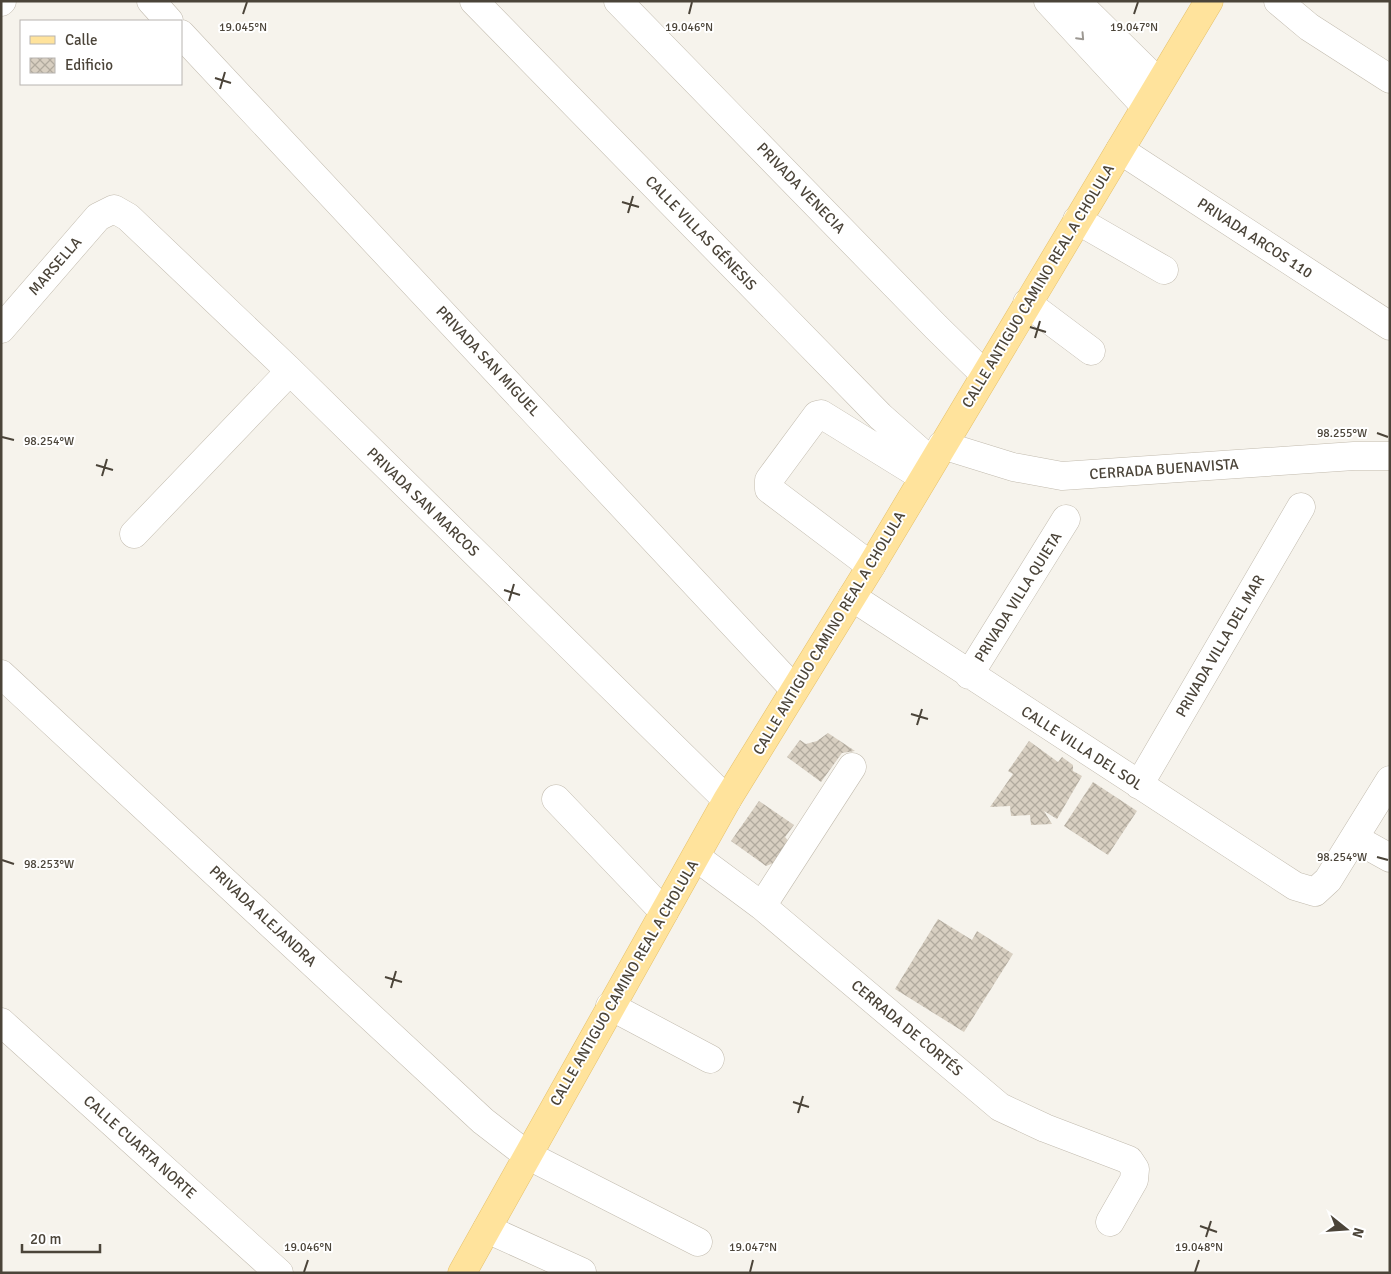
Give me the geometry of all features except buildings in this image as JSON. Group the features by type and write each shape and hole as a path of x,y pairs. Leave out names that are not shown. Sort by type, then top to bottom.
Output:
{"main road":[{"name":"CALLE ANTIGUO CAMINO REAL A CHOLULA","path":"462,1273 727,800 871,566 984,374 1209,1"}],"street":[{"path":"151,1 168,20"},
{"name":"CALLE VILLAS GÉNESIS","path":"474,1 880,416 933,461"},
{"name":"PRIVADA VENECIA","path":"618,1 984,374"},
{"path":"1048,1 1152,95"},
{"path":"1076,1 1152,95"},
{"path":"1278,1 1309,27 1390,79"},
{"name":"PRIVADA SAN MIGUEL","path":"182,35 794,689"},
{"name":"PRIVADA ARCOS 110","path":"1120,150 1390,326"},
{"name":"MARSELLA","path":"1,329 98,217 114,209"},
{"name":"PRIVADA SAN MARCOS","path":"114,209 128,217 290,370 727,800"},
{"path":"1078,220 1164,270"},
{"path":"1027,303 1092,351"},
{"path":"134,534 290,370"},
{"path":"871,566 769,489 768,480 817,415 821,414 933,461"},
{"name":"CERRADA BUENAVISTA","path":"933,461 1013,467 1062,476 1354,456 1390,456"},
{"name":"PRIVADA VILLA DEL MAR","path":"1139,785 1301,507"},
{"name":"PRIVADA VILLA QUIETA","path":"969,674 1066,519"},
{"name":"CALLE VILLA DEL SOL","path":"852,597 1295,886 1315,892 1328,880 1354,838"},
{"name":"PRIVADA ALEJANDRA","path":"1,674 475,1114 527,1155 698,1242"},
{"path":"762,906 852,767"},
{"path":"1390,780 1354,838 1390,858"},
{"path":"556,799 664,912"},
{"name":"CERRADA DE CORTÉS","path":"696,857 762,906 1000,1107 1046,1128 1129,1160 1135,1169 1134,1180 1110,1222"},
{"path":"610,1006 710,1059"},
{"name":"CALLE CUARTA NORTE","path":"1,1022 279,1273"},
{"path":"487,1229 582,1272"}]}
